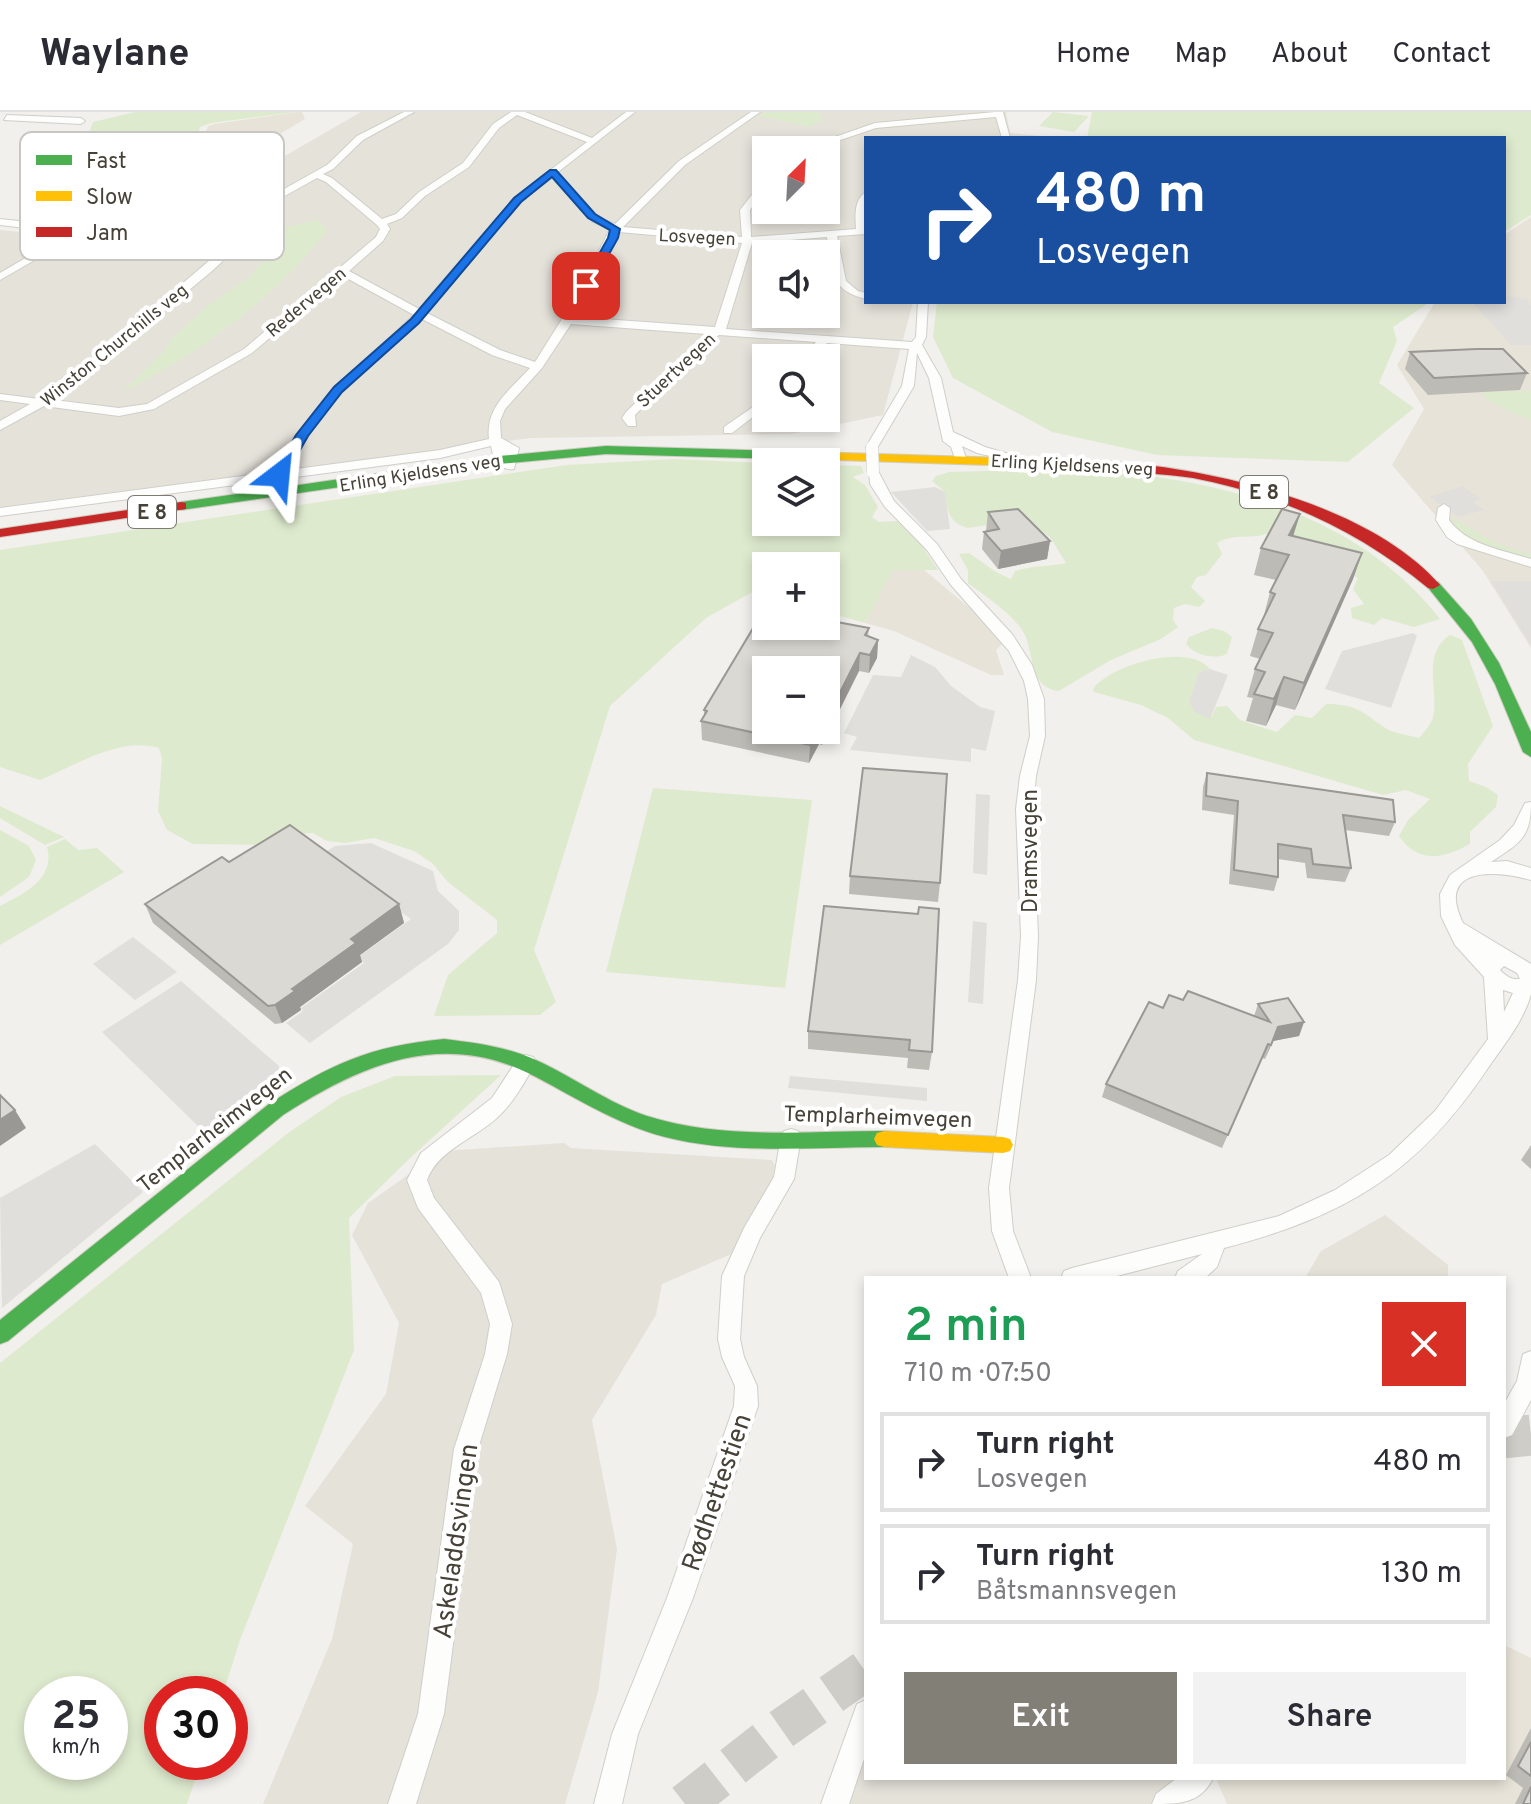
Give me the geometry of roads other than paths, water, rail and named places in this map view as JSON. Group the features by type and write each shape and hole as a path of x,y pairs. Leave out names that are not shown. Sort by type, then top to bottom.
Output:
{"main road":[{"name":"Erling Kjeldsens veg","path":"506,454 625,449 1140,466 1216,479 1285,499 1366,537 1420,574 1464,619 1484,646 1531,752"},
{"name":"Erling Kjeldsens veg","path":"0,533 304,490 506,454 680,451"},
{"name":"Templarheimvegen","path":"0,1334 200,1168 311,1082 361,1060 428,1047 481,1049 526,1062 632,1121 673,1130 791,1137 952,1140 1003,1145"}],"street":[{"path":"4,119 18,112"},
{"name":"Winston Churchills veg","path":"284,193 336,163 360,138 410,112"},
{"path":"517,112 593,141"},
{"name":"Redervegen","path":"0,397 119,412 150,407 248,351 380,239 385,229 381,223 399,216 422,194 466,165 496,126 517,112"},
{"path":"279,475 296,444 331,397 443,292 517,200 631,112"},
{"path":"0,512 440,454 506,454 494,431 496,415 538,366 567,320 613,238 615,229 682,163 756,112"},
{"path":"837,136 874,121 920,121 999,113 1005,136"},
{"path":"4,119 81,121"},
{"path":"920,121 921,134"},
{"name":"Losvegen","path":"553,172 592,216 615,229 747,240 864,231"},
{"path":"317,175 329,180 381,223"},
{"name":"Stuertvegen","path":"632,423 628,418 630,414 724,321 747,240 745,210 752,200"},
{"path":"864,201 860,212 864,231"},
{"path":"0,222 20,224"},
{"path":"832,234 839,282 846,290 864,295"},
{"path":"0,277 29,260"},
{"name":"Winston Churchills veg","path":"0,426 46,401 217,260"},
{"path":"342,271 386,298 505,356 538,366"},
{"name":"Dramsvegen","path":"920,304 921,337 909,362 908,386 872,447 875,482 893,507 931,546 954,580 1014,645 1031,678 1037,701 1039,737 1026,790 1029,955 1026,1001 1003,1145 999,1214 1004,1239 1019,1276"},
{"path":"567,320 917,346 935,378 948,437 956,445 961,461"},
{"path":"820,344 824,339"},
{"path":"728,430 752,412"},
{"path":"938,461 948,437"},
{"path":"948,437 981,450 1026,461"},
{"path":"1444,508 1442,520 1457,537 1531,563"},
{"path":"1529,980 1514,987 1506,965 1463,944 1448,913 1446,897 1452,882 1464,870 1512,839 1526,823 1531,807"},
{"path":"1464,870 1494,866 1531,874"},
{"path":"1496,1037 1506,965"},
{"path":"1080,1276 1214,1243 1306,1215 1401,1159 1423,1139 1484,1060 1496,1037 1508,1023 1529,980"},
{"name":"Askeladdsvingen","path":"402,1804 431,1714 466,1449 496,1354 501,1324 491,1289 425,1202 417,1180 426,1161 475,1127 497,1106 526,1062"},
{"name":"Rødhettestien","path":"608,1804 625,1734 680,1598 746,1406 746,1386 729,1339 733,1276 751,1234 784,1179 791,1137"},
{"path":"1189,1276 1207,1264 1214,1243"},
{"path":"1506,1423 1528,1383 1531,1361"},
{"path":"835,1804 864,1719"},
{"path":"1168,1804 1197,1780"}],"tunnel":[{"path":"1506,1438 1531,1435"},
{"path":"685,1804 773,1735 864,1671"}]}
